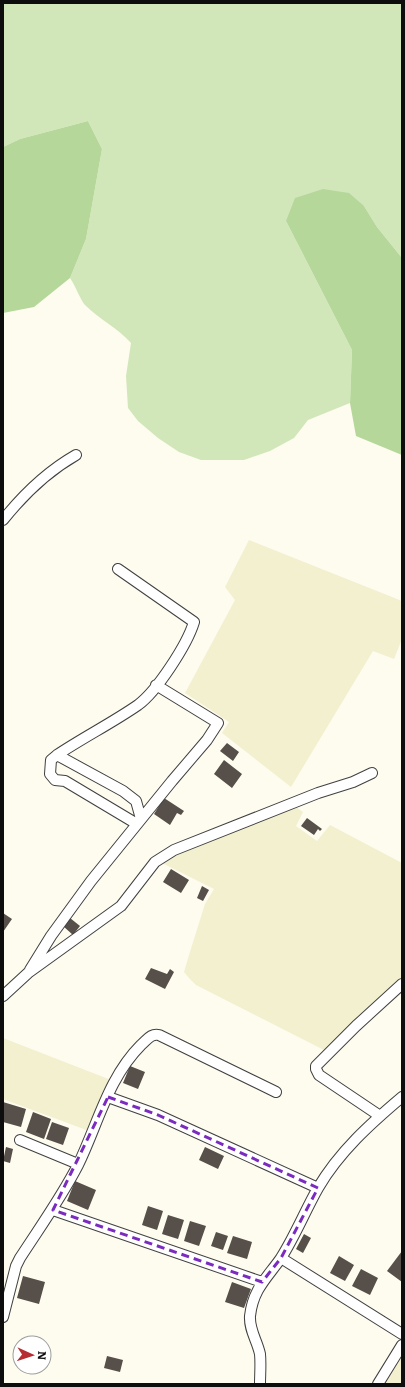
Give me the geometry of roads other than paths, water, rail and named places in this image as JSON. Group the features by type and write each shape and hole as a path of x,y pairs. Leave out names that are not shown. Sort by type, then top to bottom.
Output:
{"street":[{"path":"3,520 17,502 61,463 76,454"},
{"path":"118,569 194,622 191,633 156,685 139,704 57,755 51,760 50,774 55,780 65,781 139,822"},
{"path":"28,973 51,936 91,881 207,740 218,723 156,685"},
{"path":"57,755 123,791 136,801 139,822"},
{"path":"3,996 28,973 121,906 155,862 174,850 318,793 353,782 372,773"},
{"path":"380,1116 320,1075 316,1069 316,1066 356,1026 402,984"},
{"path":"3,1317 18,1262 53,1210 78,1164 116,1077 128,1058 154,1034 276,1092"},
{"path":"108,1097 158,1115 318,1188"},
{"path":"260,1384 260,1354 251,1328 250,1316 253,1301 262,1282 281,1258 318,1188 352,1142 402,1097"},
{"path":"20,1140 78,1164"},
{"path":"53,1210 262,1282"},
{"path":"281,1258 402,1334"},
{"path":"378,1384 402,1345"}]}
